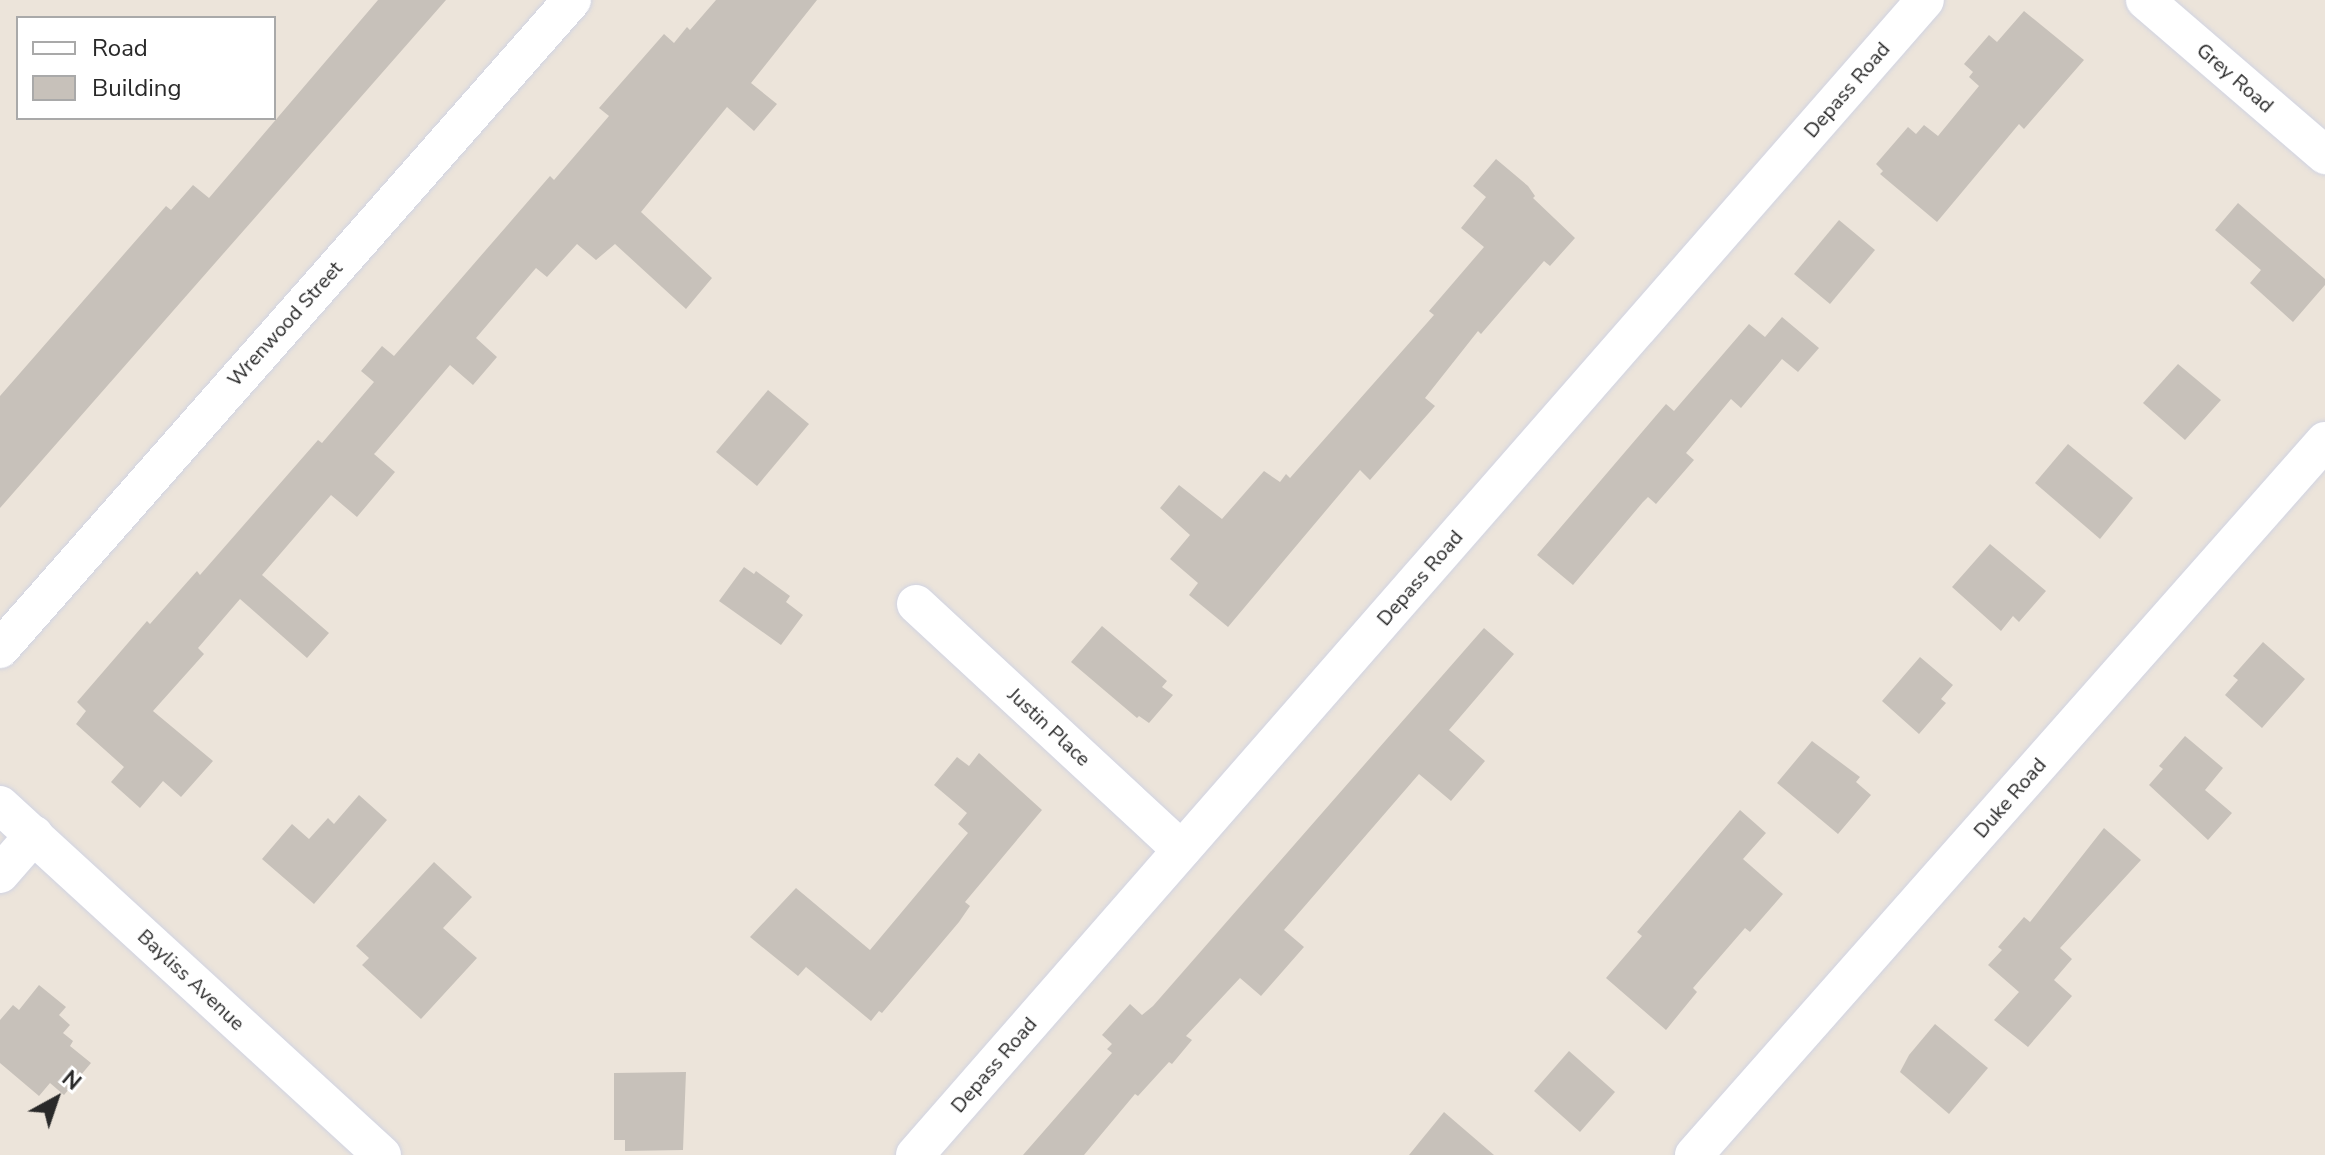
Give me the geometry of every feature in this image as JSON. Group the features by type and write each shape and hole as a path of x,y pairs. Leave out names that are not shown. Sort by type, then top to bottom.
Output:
{"street":[{"name":"Wrenwood Street","path":"0,649 572,0"},
{"name":"Depass Road","path":"915,1155 1925,0"},
{"name":"Grey Road","path":"2145,0 2325,155"},
{"name":"Duke Road","path":"1694,1155 2325,441"},
{"name":"Justin Place","path":"916,604 1182,850"},
{"name":"Bayliss Avenue","path":"0,805 382,1155"},
{"path":"0,874 34,835"}],"building":[{"path":"378,0 446,0 0,508 0,396 166,206 171,210 193,185 209,198"},
{"path":"716,0 817,0 751,83 777,104 754,131 727,107 641,212 712,278 686,309 615,244 596,260 577,244 547,277 536,268 476,338 497,357 473,385 450,365 374,454 395,472 357,517 331,495 262,575 329,633 307,658 240,599 198,648 204,654 153,711 213,761 181,797 163,781 140,808 111,782 124,767 76,724 86,711 77,702 147,621 150,624 197,571 200,575 318,440 322,443 374,382 361,371 382,346 394,356 550,176 554,180 609,116 599,108 664,34 674,43"},
{"path":"2024,11 2084,60 2024,129 2019,124 1937,222 1880,174 1883,171 1876,164 1908,127 1916,134 1924,125 1938,136 1979,86 1969,77 1973,72 1964,64 1989,35 1997,42"},
{"path":"1496,159 1528,186 1535,196 1533,198 1575,238 1550,266 1544,261 1481,334 1478,331 1425,398 1435,406 1370,480 1360,470 1228,627 1189,595 1198,583 1170,559 1190,535 1160,508 1179,485 1222,519 1264,471 1280,482 1286,474 1290,478 1434,315 1429,311 1484,247 1461,228 1486,197 1473,186"},
{"path":"2238,203 2325,279 2325,285 2293,322 2250,283 2261,270 2215,230"},
{"path":"1839,220 1875,250 1830,304 1794,274"},
{"path":"1782,317 1819,348 1798,372 1782,359 1741,408 1731,399 1686,453 1694,460 1656,504 1648,497 1643,502 1573,585 1537,555 1666,404 1674,411 1749,324 1765,337"},
{"path":"2178,364 2221,400 2185,440 2143,403"},
{"path":"768,390 809,424 757,486 716,452"},
{"path":"2068,444 2133,498 2100,539 2035,483"},
{"path":"1990,544 2046,591 2019,622 2013,616 2001,631 1952,587"},
{"path":"744,567 754,574 756,571 790,596 786,602 803,615 781,645 719,601"},
{"path":"1102,626 1167,681 1162,687 1173,695 1149,723 1139,716 1137,718 1071,662"},
{"path":"1484,628 1514,654 1449,730 1485,761 1451,801 1419,774 1284,930 1304,947 1261,996 1240,978 1186,1036 1192,1040 1172,1064 1169,1062 1138,1096 1135,1094 1084,1155 1023,1155 1112,1053 1107,1049 1112,1044 1102,1035 1130,1004 1142,1015 1153,1006"},
{"path":"2263,642 2305,679 2262,728 2225,695 2238,680 2233,676"},
{"path":"1920,657 1953,685 1941,699 1946,703 1919,734 1882,701"},
{"path":"2185,736 2223,768 2205,790 2232,813 2208,840 2149,785 2163,769 2159,766"},
{"path":"1812,741 1860,777 1856,782 1871,795 1838,834 1777,783"},
{"path":"979,753 1042,810 965,902 970,906 959,922 882,1013 879,1011 871,1021 806,967 798,976 750,937 796,888 870,950 968,833 958,824 967,813 934,785 957,757 969,766"},
{"path":"359,795 387,820 314,904 262,859 292,824 309,839 328,818 334,824"},
{"path":"1740,810 1766,833 1743,859 1783,894 1750,932 1745,928 1693,988 1697,992 1666,1030 1606,978 1642,936 1637,932"},
{"path":"2104,828 2141,860 2060,948 2072,959 2054,980 2072,996 2028,1047 1994,1020 2019,992 1988,965 2002,950 1998,947 2024,917 2030,922"},
{"path":"434,862 472,897 443,928 477,958 421,1019 362,965 369,958 356,946"},
{"path":"39,985 66,1007 59,1015 70,1025 63,1033 73,1041 70,1046 91,1063 64,1095 50,1083 39,1096 0,1063 0,1020 13,1005 19,1010"},
{"path":"1935,1024 1988,1068 1949,1114 1900,1072 1909,1055"},
{"path":"1569,1051 1615,1092 1580,1132 1534,1091"},
{"path":"686,1072 683,1150 625,1151 625,1140 614,1140 614,1073"},
{"path":"1444,1112 1494,1155 1409,1155"}]}
